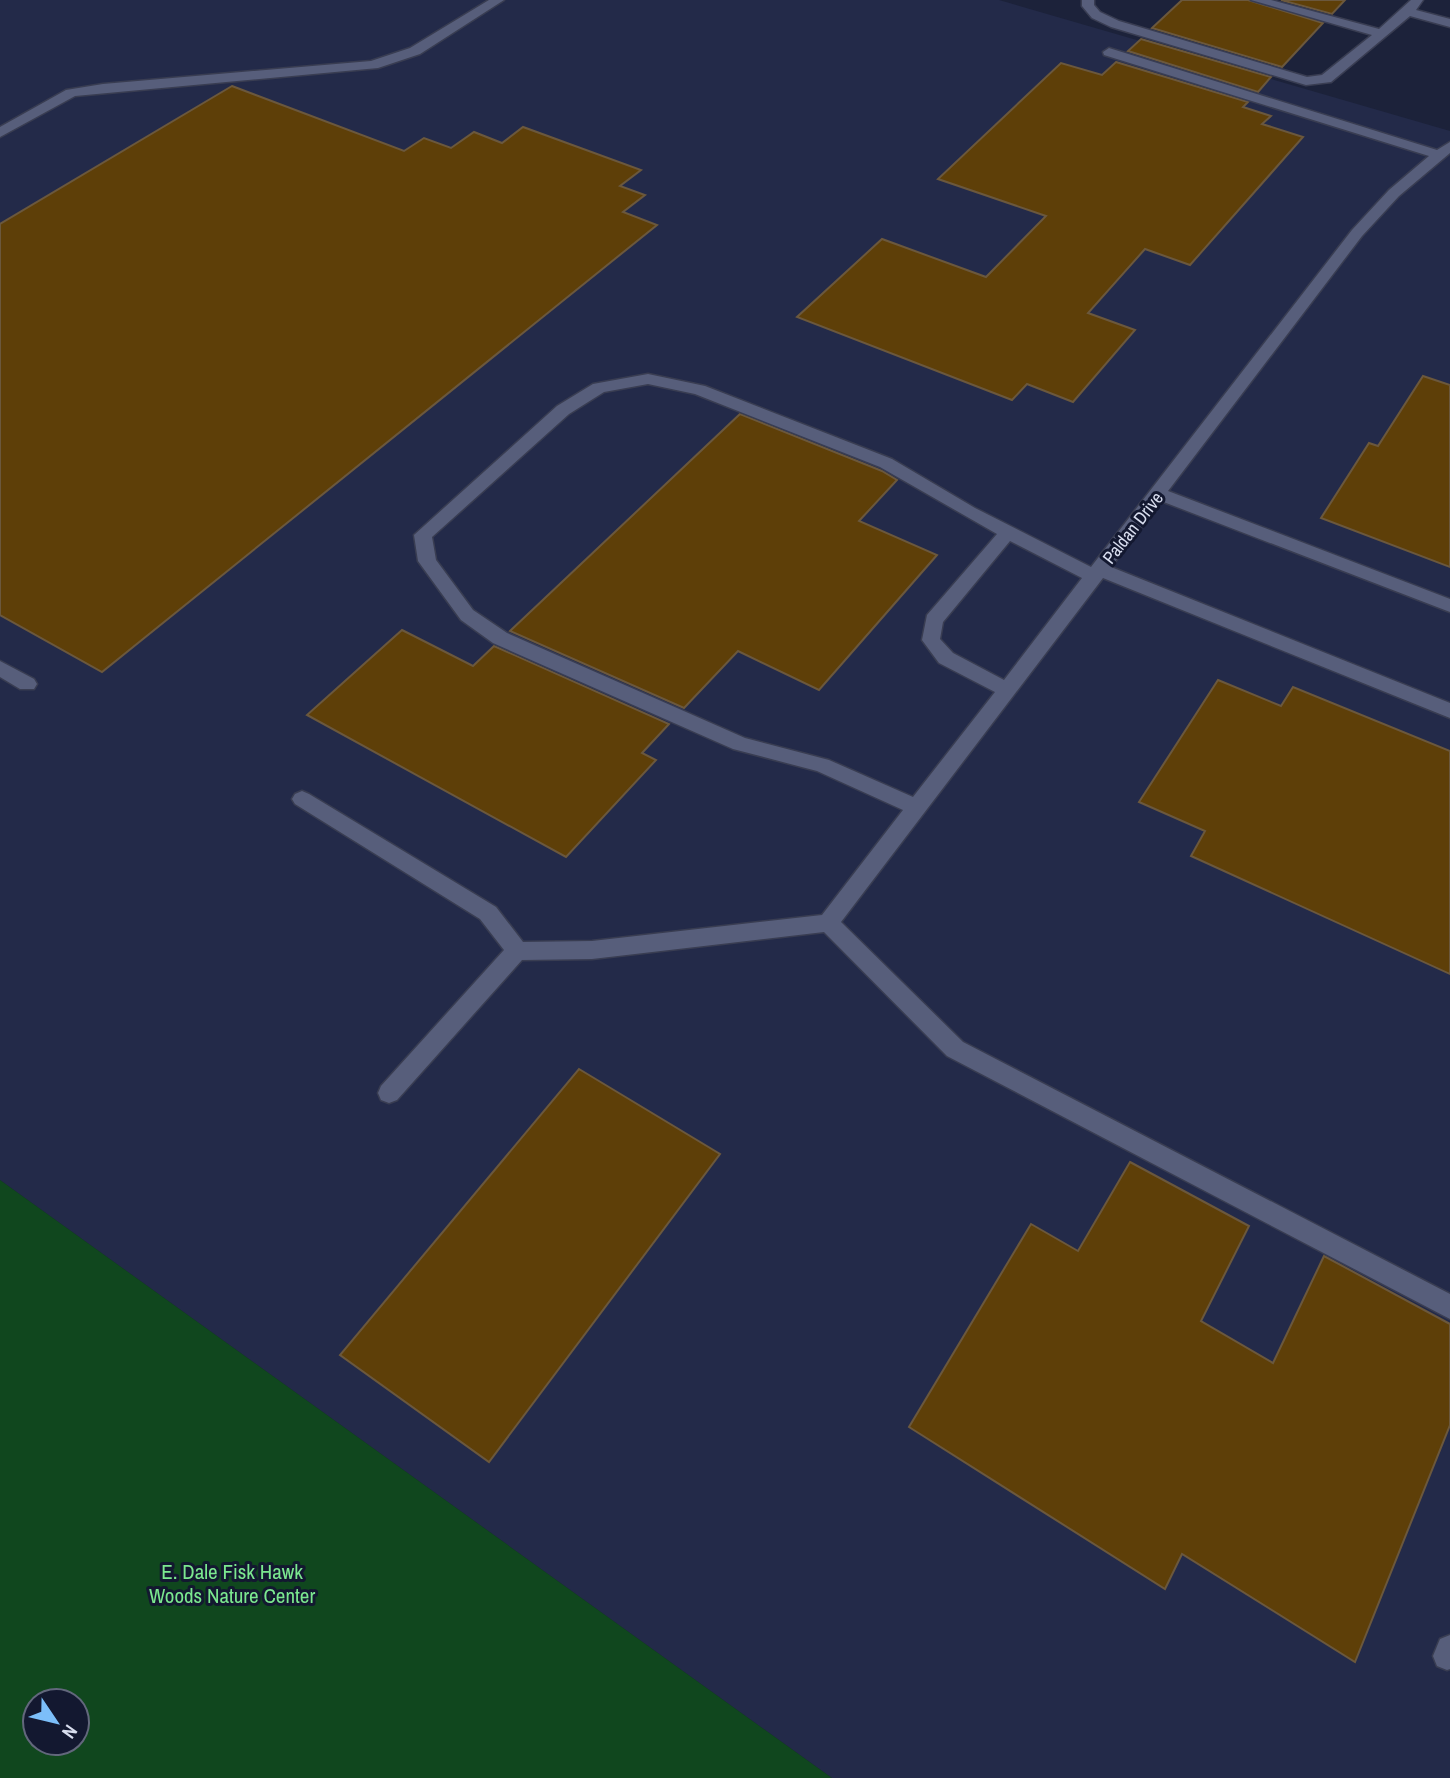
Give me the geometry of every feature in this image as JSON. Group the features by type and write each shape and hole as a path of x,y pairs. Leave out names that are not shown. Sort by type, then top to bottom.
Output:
{"street":[{"path":"0,133 71,93 92,89 373,65 415,51 498,0"},
{"path":"1088,0 1088,6 1096,15 1115,24 1306,81 1326,79 1382,34 1410,4 1450,23"},
{"path":"1257,0 1382,34"},
{"path":"1110,52 1446,151"},
{"name":"Paldan Drive","path":"828,923 1357,233 1394,193 1446,151"},
{"path":"917,807 822,765 740,744 500,638 467,615 427,561 423,535 563,410 599,388 648,379 699,390 886,463 1008,532 1098,573 1450,711"},
{"path":"1159,494 1450,606"},
{"path":"1008,532 934,620 932,640 946,658 1008,690"},
{"path":"0,668 27,684"},
{"path":"302,799 488,913 517,951"},
{"path":"389,1093 517,951 592,950 828,923 955,1049 1450,1307"}],"shaded area":[{"path":"0,0 999,0 1450,131 1450,1778 832,1778 0,1180"}],"green space":[{"name":"E. Dale Fisk Hawk Woods Nature Center","path":"0,1180 832,1778 0,1778"}],"building":[{"path":"1182,0 1248,0 1323,23 1282,67 1152,28"},
{"path":"1281,0 1345,0 1332,14"},
{"path":"1141,39 1271,77 1258,92 1128,51"},
{"path":"1116,62 1248,102 1243,107 1271,116 1262,124 1303,137 1190,265 1145,249 1088,313 1135,330 1073,402 1027,384 1012,400 797,317 882,239 986,277 1046,216 938,179 1061,63 1102,75"},
{"path":"232,86 404,151 424,138 451,148 474,132 502,143 523,127 641,170 620,186 645,195 623,212 657,225 102,672 0,615 0,224"},
{"path":"1423,376 1450,385 1450,567 1321,518 1369,443 1378,446"},
{"path":"740,414 882,471 897,480 859,521 937,555 819,690 738,651 684,708 510,631"},
{"path":"402,630 473,666 494,646 669,724 642,753 656,760 566,857 307,715"},
{"path":"1218,680 1281,706 1293,687 1450,751 1450,974 1191,856 1205,831 1139,802"},
{"path":"579,1069 720,1154 489,1462 340,1355"},
{"path":"1130,1162 1249,1226 1201,1321 1273,1363 1324,1256 1450,1324 1450,1425 1355,1662 1182,1554 1165,1589 909,1427 1031,1224 1078,1251"}]}
